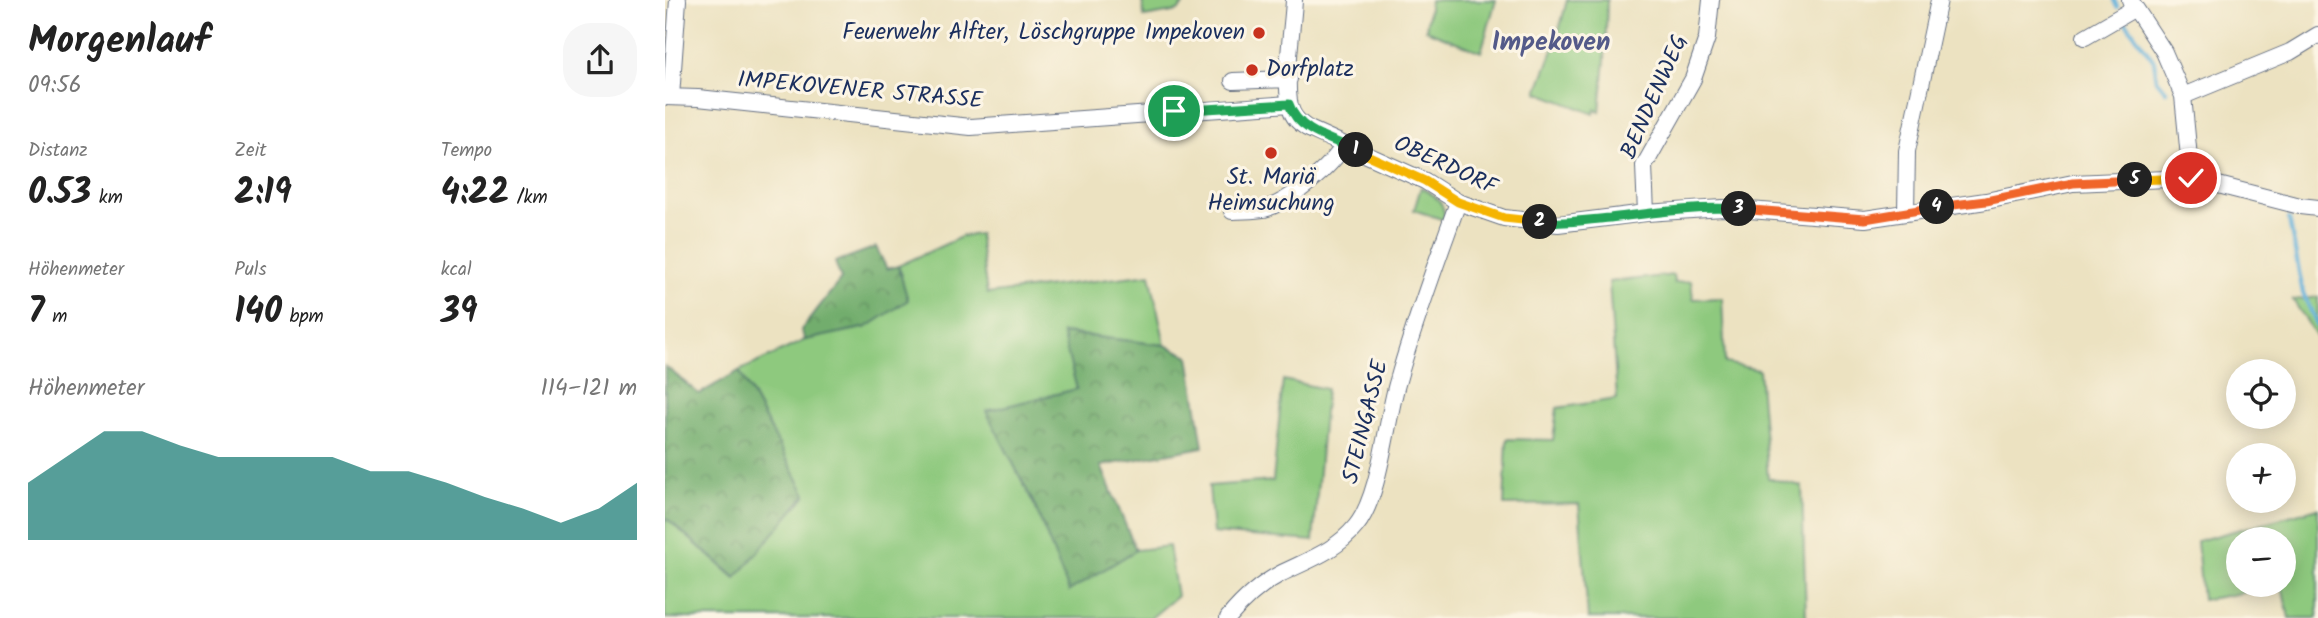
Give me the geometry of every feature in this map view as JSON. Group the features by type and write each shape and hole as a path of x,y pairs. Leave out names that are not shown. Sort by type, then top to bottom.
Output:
{"street":[{"path":"668,97 678,0"},
{"path":"1289,104 1294,0"},
{"name":"BENDENWEG","path":"1646,213 1644,166 1693,79 1707,38 1711,0"},
{"path":"1906,212 1907,151 1939,0"},
{"path":"2085,37 2132,4 2164,52 2183,96 2191,178"},
{"path":"2183,96 2290,52 2318,35"},
{"path":"1233,81 1289,79"},
{"name":"IMPEKOVENER STRASSE","path":"668,97 971,127 1289,104"},
{"name":"OBERDORF","path":"1289,104 1299,122 1425,181 1458,202 1504,218 1558,224 1646,213 1724,208 1865,219 1986,201 2073,183 2191,178 2300,206 2318,208"},
{"path":"1231,211 1264,209 1285,199 1331,161 1344,145"},
{"name":"STEINGASSE","path":"1228,618 1247,596 1279,575 1337,545 1356,526 1369,506 1397,384 1458,202"}],"green space":[{"path":"1142,0 1183,0 1183,5 1178,11 1144,17"},
{"path":"1430,0 1496,0 1481,52 1426,30"},
{"path":"1567,0 1607,0 1600,111 1595,109 1594,114 1537,92 1556,42"},
{"path":"1421,187 1441,204 1444,220 1414,210"},
{"path":"979,234 987,294 1150,274 1165,345 1063,333 1077,389 987,411 1034,504 1069,590 1136,550 1169,546 1177,596 1151,618 665,618 665,517 735,578 806,495 739,371 805,340 867,327 902,275 898,266 963,236"},
{"path":"876,247 887,269 898,266 908,300 867,327 805,340 801,330 841,279 835,262"},
{"path":"1673,275 1674,283 1691,281 1693,299 1722,298 1725,363 1759,370 1768,478 1802,486 1806,618 1588,618 1579,504 1504,505 1507,439 1553,440 1557,408 1617,399 1609,282"},
{"path":"2318,297 2318,339 2293,300"},
{"path":"1062,333 1165,345 1189,356 1203,447 1101,466 1136,550 1069,591 1034,504 986,411 1077,389"},
{"path":"665,366 699,394 739,371 806,495 736,578 665,517"},
{"path":"1283,380 1326,389 1313,541 1213,533 1209,486 1273,481"},
{"path":"2318,508 2318,618 2289,618 2284,597 2296,597 2296,527 2248,527"},
{"path":"2226,533 2226,596 2202,600 2197,541"}],"waterway":[{"path":"2114,0 2117,7"},
{"path":"2125,21 2154,61 2157,80 2166,91"},
{"path":"2289,219 2303,293 2318,326"}],"place":[{"name":"Feuerwehr Alfter, Löschgruppe Impekoven","path":"1259,33"},
{"name":"Dorfplatz","path":"1252,70"},
{"name":"St. Mariä Heimsuchung","path":"1271,153"}],"district":[{"name":"Impekoven","path":"1551,43"}],"route":[{"path":"1174,111 1289,104 1293,115 1307,128 1425,181 1458,202 1504,218 1558,224 1646,213 1724,208 1865,219 1986,201 2073,183 2191,178"}]}
